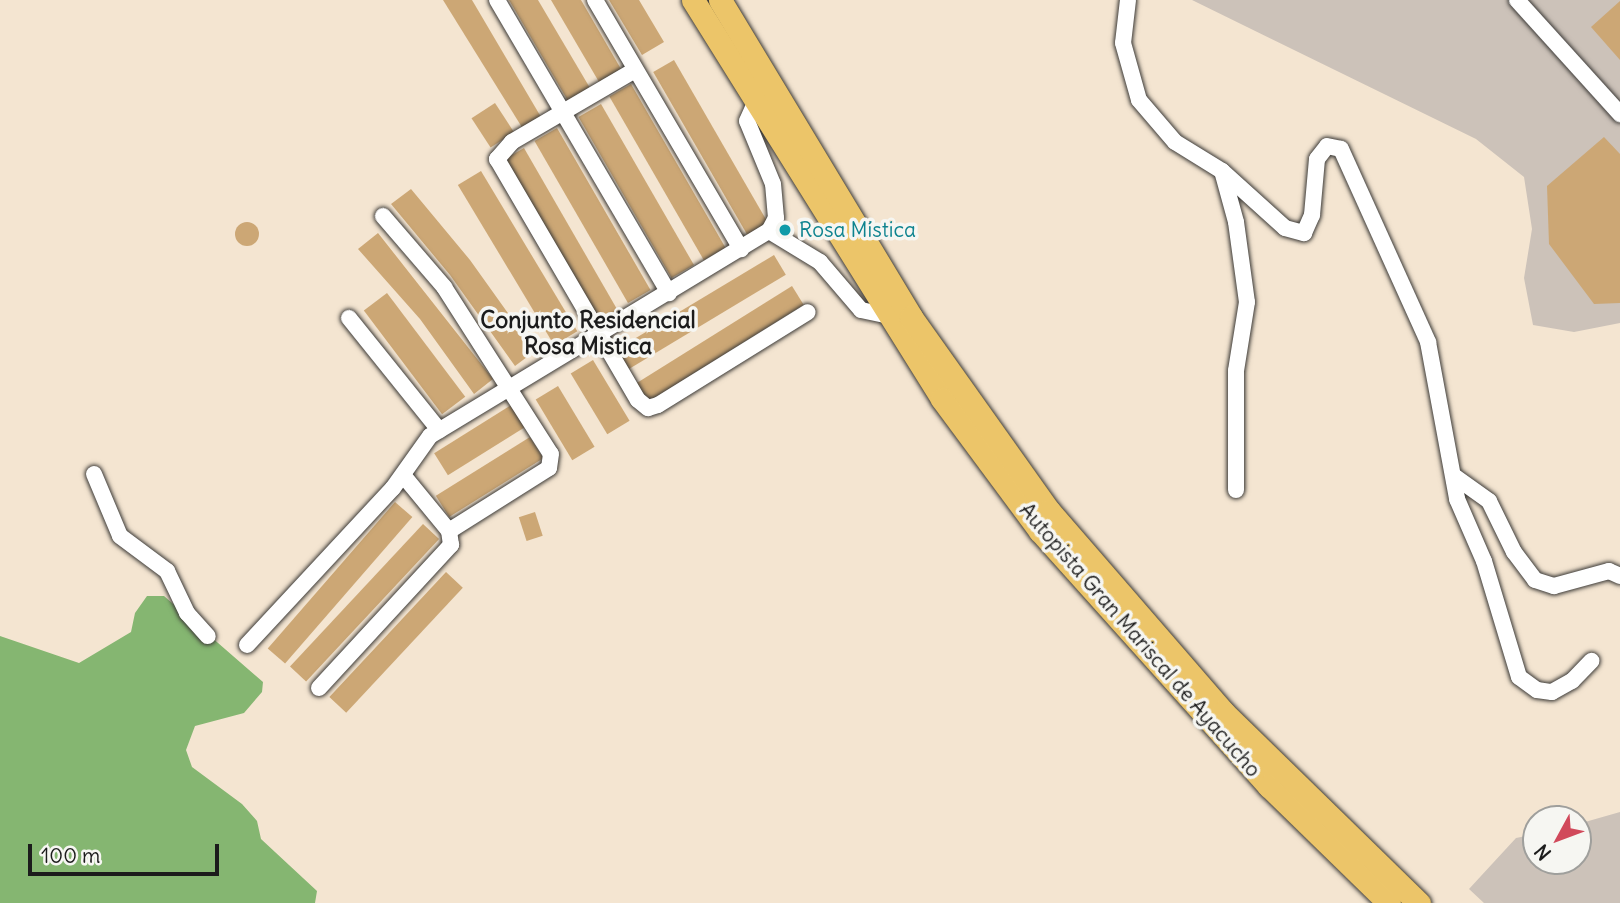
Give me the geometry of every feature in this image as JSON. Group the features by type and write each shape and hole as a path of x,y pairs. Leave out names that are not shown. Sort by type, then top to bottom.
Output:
{"highway":[{"name":"Autopista Gran Mariscal de Ayacucho","path":"693,0 942,399 1040,531 1260,777 1389,903"},
{"name":"Autopista Gran Mariscal de Ayacucho","path":"720,0 911,317 1049,511 1223,712 1419,903"}],"street":[{"path":"497,0 669,293"},
{"path":"595,0 741,248"},
{"path":"1128,0 1123,43 1139,100 1175,142 1222,171 1285,228 1304,233 1312,215 1317,159 1327,146 1341,149 1427,342 1457,499 1484,561 1519,677 1537,690 1552,692 1572,681 1591,661"},
{"path":"1517,0 1620,114"},
{"path":"635,70 506,146 497,162 638,400 653,408 808,312"},
{"path":"247,645 403,475 420,445 511,385 599,335 769,231 776,218 773,184 747,121 756,101"},
{"path":"1222,171 1236,222 1247,302 1236,371 1236,490"},
{"path":"383,216 444,287 511,385 551,454 550,466 449,531"},
{"path":"769,231 820,262 861,310 889,316"},
{"path":"349,317 439,430"},
{"path":"94,474 120,536 167,571 187,613 208,636"},
{"path":"319,688 449,549 449,531 403,475"},
{"path":"1454,476 1489,501 1520,562 1542,585 1609,571 1620,576"}],"shaded area":[{"path":"1192,0 1620,0 1620,323 1574,332 1533,325 1524,278 1532,229 1524,177 1476,139"},
{"path":"1620,812 1620,903 1484,903 1469,889 1516,838 1522,837 1522,875 1592,875 1592,820"}],"green space":[{"path":"147,596 164,596 263,682 262,692 244,713 195,726 186,750 192,767 242,804 257,821 261,839 317,891 315,903 0,903 0,636 79,663 131,632 135,613"}],"building":[{"path":"443,0 472,0 541,117 523,129"},
{"path":"509,0 538,0 590,88 568,101"},
{"path":"551,0 581,0 621,69 599,82"},
{"path":"609,0 639,0 664,42 642,55"},
{"path":"1620,1 1620,60 1591,27"},
{"path":"674,60 768,223 747,235 653,72"},
{"path":"631,84 726,248 704,260 609,96"},
{"path":"495,103 514,132 491,148 472,118"},
{"path":"601,104 694,265 671,278 578,117"},
{"path":"557,128 650,290 628,303 534,141"},
{"path":"1604,137 1620,154 1620,303 1594,304 1549,244 1547,186"},
{"path":"524,148 618,310 595,323 501,161"},
{"path":"481,171 577,331 554,345 458,185"},
{"path":"411,189 470,260 535,351 515,366 450,275 391,204"},
{"path":"247,222 256,225 259,234 256,243 247,246 238,243 235,234 238,225"},
{"path":"378,233 493,379 474,394 420,319 358,249"},
{"path":"774,255 786,275 629,369 617,349"},
{"path":"792,286 804,305 648,402 637,383"},
{"path":"387,293 465,397 442,414 364,310"},
{"path":"593,360 630,421 607,434 571,373"},
{"path":"558,386 595,447 572,460 536,399"},
{"path":"513,404 527,426 448,475 434,453"},
{"path":"530,437 543,458 449,517 436,496"},
{"path":"395,502 412,517 285,664 268,648"},
{"path":"535,512 543,536 527,541 519,517"},
{"path":"423,524 439,539 306,682 290,667"},
{"path":"446,572 463,588 346,713 329,697"}],"place":[{"name":"Rosa Mística","path":"785,230"}],"district":[{"name":"Conjunto Residencial Rosa Mistica","path":"588,333"}]}
